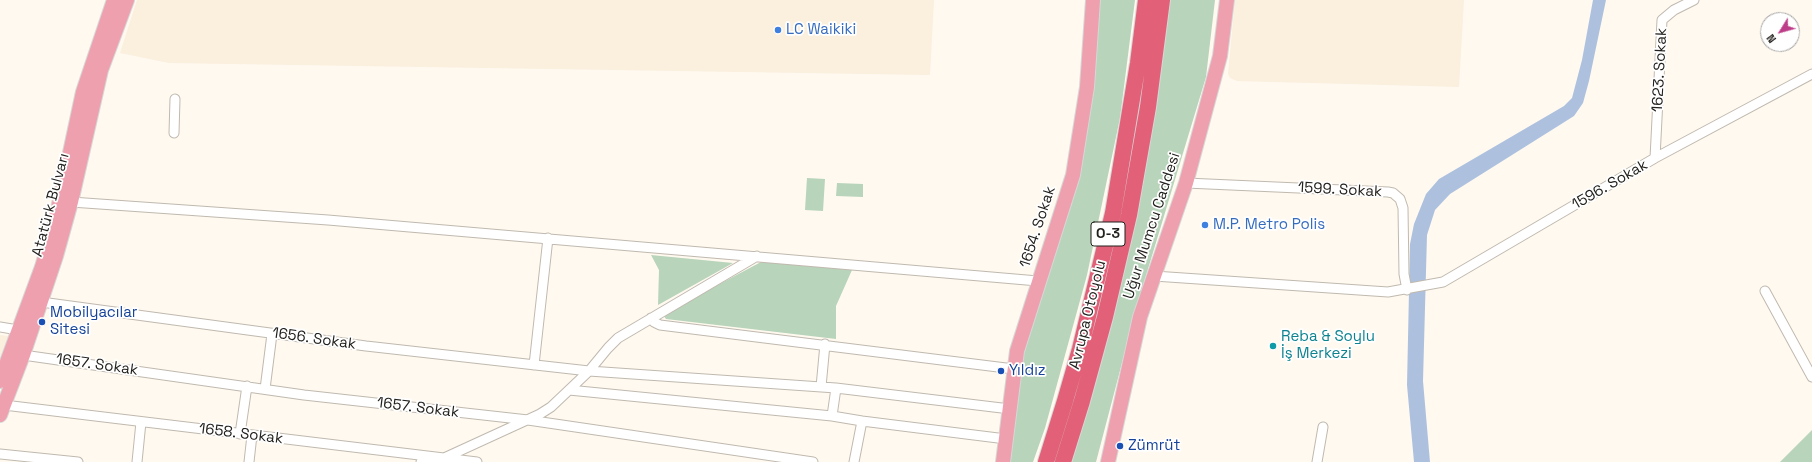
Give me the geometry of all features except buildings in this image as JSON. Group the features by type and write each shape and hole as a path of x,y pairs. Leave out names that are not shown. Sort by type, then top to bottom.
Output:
{"highway":[{"name":"Avrupa Otoyolu","path":"1046,462 1078,356 1113,213 1138,64 1146,0"},
{"name":"Avrupa Otoyolu","path":"1064,462 1094,360 1115,280 1148,107 1162,0"}],"main road":[{"name":"Atatürk Bulvarı","path":"0,381 42,268 114,0"},
{"name":"Atatürk Bulvarı","path":"2,410 23,355 72,202 89,93 102,70 127,0"},
{"name":"1654. Sokak","path":"1003,462 1014,369 1020,339 1073,175 1087,87 1093,0"},
{"name":"Uğur Mumcu Caddesi","path":"1108,462 1140,317 1186,183 1220,56 1227,0"}],"street":[{"name":"1623. Sokak","path":"1655,158 1662,20 1674,10 1694,0"},
{"name":"1596. Sokak","path":"1154,276 1388,292 1407,290 1443,282 1655,158 1812,74"},
{"path":"174,99 174,133"},
{"name":"1599. Sokak","path":"1186,183 1393,193 1400,199 1403,208 1404,274 1407,290"},
{"path":"72,202 320,219 1038,281"},
{"path":"534,365 548,238"},
{"path":"421,462 444,458 545,411 589,371 618,338 757,256"},
{"path":"1765,291 1812,377"},
{"name":"1656. Sokak","path":"40,302 366,346 534,365 589,371 836,388 1010,409"},
{"path":"651,318 654,322 660,324 1014,369"},
{"path":"0,327 18,330"},
{"path":"265,389 272,334"},
{"path":"821,387 825,344"},
{"name":"1657. Sokak","path":"23,355 265,389 528,420 813,462"},
{"path":"240,434 247,386"},
{"path":"832,416 836,388"},
{"path":"569,390 832,416 1006,439"},
{"name":"1658. Sokak","path":"2,410 141,422 477,462"},
{"path":"854,462 862,421"},
{"path":"136,462 141,422"},
{"path":"1317,462 1323,427"},
{"path":"249,462 252,435"},
{"path":"0,454 78,462"}],"shaded area":[{"path":"137,0 934,0 930,75 169,63 120,53"},
{"path":"1235,0 1464,0 1459,87 1237,81 1230,78 1228,74"},
{"path":"0,335 8,336 0,357"}],"green space":[{"path":"1099,0 1135,0 1120,118 1087,275 1045,428 1033,462 1006,462 1024,353 1078,177"},
{"path":"1168,0 1215,0 1206,77 1138,302 1096,462 1070,462 1113,320 1137,212"},
{"path":"807,178 825,179 823,211 805,210"},
{"path":"837,183 863,184 863,197 836,196"},
{"path":"651,255 733,263 658,305 659,270"},
{"path":"761,262 852,270 836,306 836,339 666,319 664,316 665,313"},
{"path":"1812,430 1812,462 1780,462"}],"water":[{"path":"1593,0 1606,0 1583,103 1574,116 1450,194 1435,210 1427,235 1423,381 1430,462 1414,462 1407,385 1410,244 1414,224 1426,194 1439,179 1564,106 1572,98 1582,60"}],"place":[{"name":"LC Waikiki","path":"778,30"},
{"name":"M.P. Metro Polis","path":"1205,225"},
{"name":"Mobilyacılar Sitesi","path":"42,322"},
{"name":"Reba & Soylu İş Merkezi","path":"1273,346"},
{"name":"Yıldız","path":"1001,371"},
{"name":"Zümrüt","path":"1120,446"}]}
